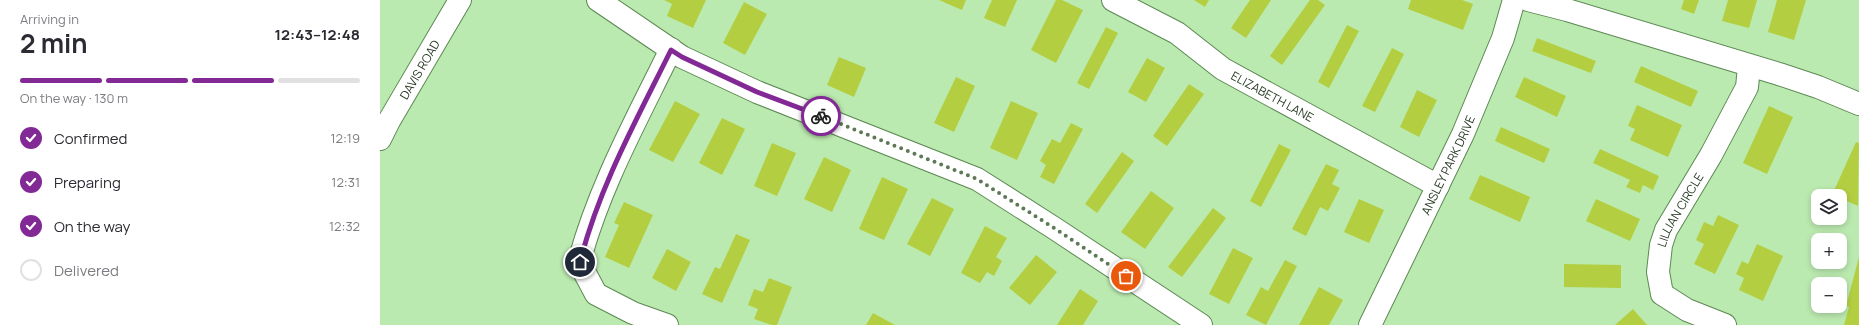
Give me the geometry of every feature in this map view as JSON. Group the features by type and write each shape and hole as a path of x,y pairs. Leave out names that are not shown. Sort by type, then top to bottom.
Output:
{"street":[{"name":"DAVIS ROAD","path":"383,126 460,0"},
{"path":"598,0 682,57 757,92 977,179 1200,325"},
{"name":"ELIZABETH LANE","path":"1113,0 1177,32 1223,69 1438,186"},
{"name":"ANSLEY PARK DRIVE","path":"1370,325 1463,134 1496,53 1514,0"},
{"path":"1528,0 1618,25 1749,67 1818,87 1859,104"},
{"path":"667,325 633,313 596,294 580,262 586,237 607,180 671,50"},
{"name":"LILLIAN CIRCLE","path":"1725,325 1686,310 1662,294 1658,272 1661,244 1666,230 1711,155 1747,86 1749,67"}],"building":[{"path":"664,0 706,0 693,28 667,16 672,4"},
{"path":"939,0 966,0 962,10"},
{"path":"992,0 1017,0 1005,27 984,18"},
{"path":"1056,0 1062,0 1083,10 1056,63 1031,50"},
{"path":"1194,0 1209,0 1205,7"},
{"path":"1250,0 1271,0 1246,38 1231,28"},
{"path":"1310,0 1318,0 1325,5 1282,65 1270,56"},
{"path":"1411,0 1462,0 1473,4 1463,30 1408,9"},
{"path":"1684,0 1699,0 1694,14 1681,9"},
{"path":"1728,0 1757,0 1749,28 1722,21"},
{"path":"1777,0 1806,0 1794,40 1768,32"},
{"path":"744,2 767,14 745,55 723,43"},
{"path":"1347,25 1359,31 1329,88 1318,82"},
{"path":"1106,27 1118,33 1089,89 1077,83"},
{"path":"1537,38 1596,61 1591,73 1532,51"},
{"path":"1392,48 1404,54 1375,112 1362,106"},
{"path":"839,57 866,68 854,97 827,85"},
{"path":"1147,58 1165,68 1146,102 1128,92"},
{"path":"1641,66 1698,91 1691,107 1634,82"},
{"path":"956,77 975,86 954,132 934,123"},
{"path":"1524,77 1566,96 1557,117 1515,97"},
{"path":"1189,84 1204,94 1167,146 1153,136"},
{"path":"1417,90 1437,100 1419,137 1400,127"},
{"path":"675,101 700,114 673,162 649,150"},
{"path":"1011,101 1038,113 1017,160 990,148"},
{"path":"1637,105 1682,125 1668,157 1630,140 1635,129 1628,126"},
{"path":"1769,106 1793,117 1767,174 1743,163"},
{"path":"722,118 745,129 722,175 699,163"},
{"path":"1071,123 1083,129 1054,184 1040,177 1046,165 1040,161 1052,139 1060,143"},
{"path":"1501,127 1550,149 1544,163 1495,141"},
{"path":"1856,142 1859,143 1858,206 1847,201 1847,189 1835,189"},
{"path":"772,143 796,153 777,196 754,186"},
{"path":"1279,144 1291,150 1261,207 1250,201"},
{"path":"1600,149 1659,176 1653,190 1643,185 1640,193 1626,187 1630,180 1593,163"},
{"path":"1122,152 1134,161 1097,213 1085,204"},
{"path":"824,157 851,170 832,212 804,199"},
{"path":"1326,164 1339,170 1332,184 1340,188 1328,211 1320,207 1306,236 1292,229"},
{"path":"1480,175 1530,197 1520,222 1469,199"},
{"path":"882,177 908,189 884,240 859,229"},
{"path":"1151,191 1174,208 1145,249 1121,232"},
{"path":"932,198 954,209 930,256 907,244"},
{"path":"1359,199 1384,210 1369,243 1344,232"},
{"path":"1596,199 1640,219 1630,241 1586,221"},
{"path":"624,202 653,215 629,268 605,257 619,225 614,223"},
{"path":"1213,208 1226,218 1182,277 1168,267"},
{"path":"1718,215 1739,225 1715,274 1694,264 1704,244 1696,240 1704,222 1713,226"},
{"path":"985,226 1007,238 996,257 1002,261 994,276 987,272 980,283 961,273"},
{"path":"736,234 750,240 722,303 702,294 715,267 720,269"},
{"path":"1757,244 1783,256 1763,301 1739,290 1744,278 1736,274 1742,261 1748,264"},
{"path":"1233,248 1253,258 1229,304 1209,294"},
{"path":"667,249 691,262 676,291 652,278"},
{"path":"1036,255 1057,272 1030,305 1009,288"},
{"path":"1859,257 1859,325 1844,325 1849,307 1847,306"},
{"path":"1285,260 1297,266 1266,325 1246,315 1261,287 1268,291"},
{"path":"1564,264 1621,265 1621,288 1564,287"},
{"path":"769,278 792,287 777,325 772,325 754,319 758,309 748,305 754,289 763,292"},
{"path":"1319,287 1343,300 1329,325 1299,325"},
{"path":"1080,289 1098,301 1083,325 1057,325"},
{"path":"1633,309 1647,325 1615,325"},
{"path":"873,313 895,325 866,325"}],"way so far":[{"path":"821,116 977,179 1126,276"}],"route":[{"path":"580,262 586,237 607,180 671,50 682,57 757,92 821,116"}]}
